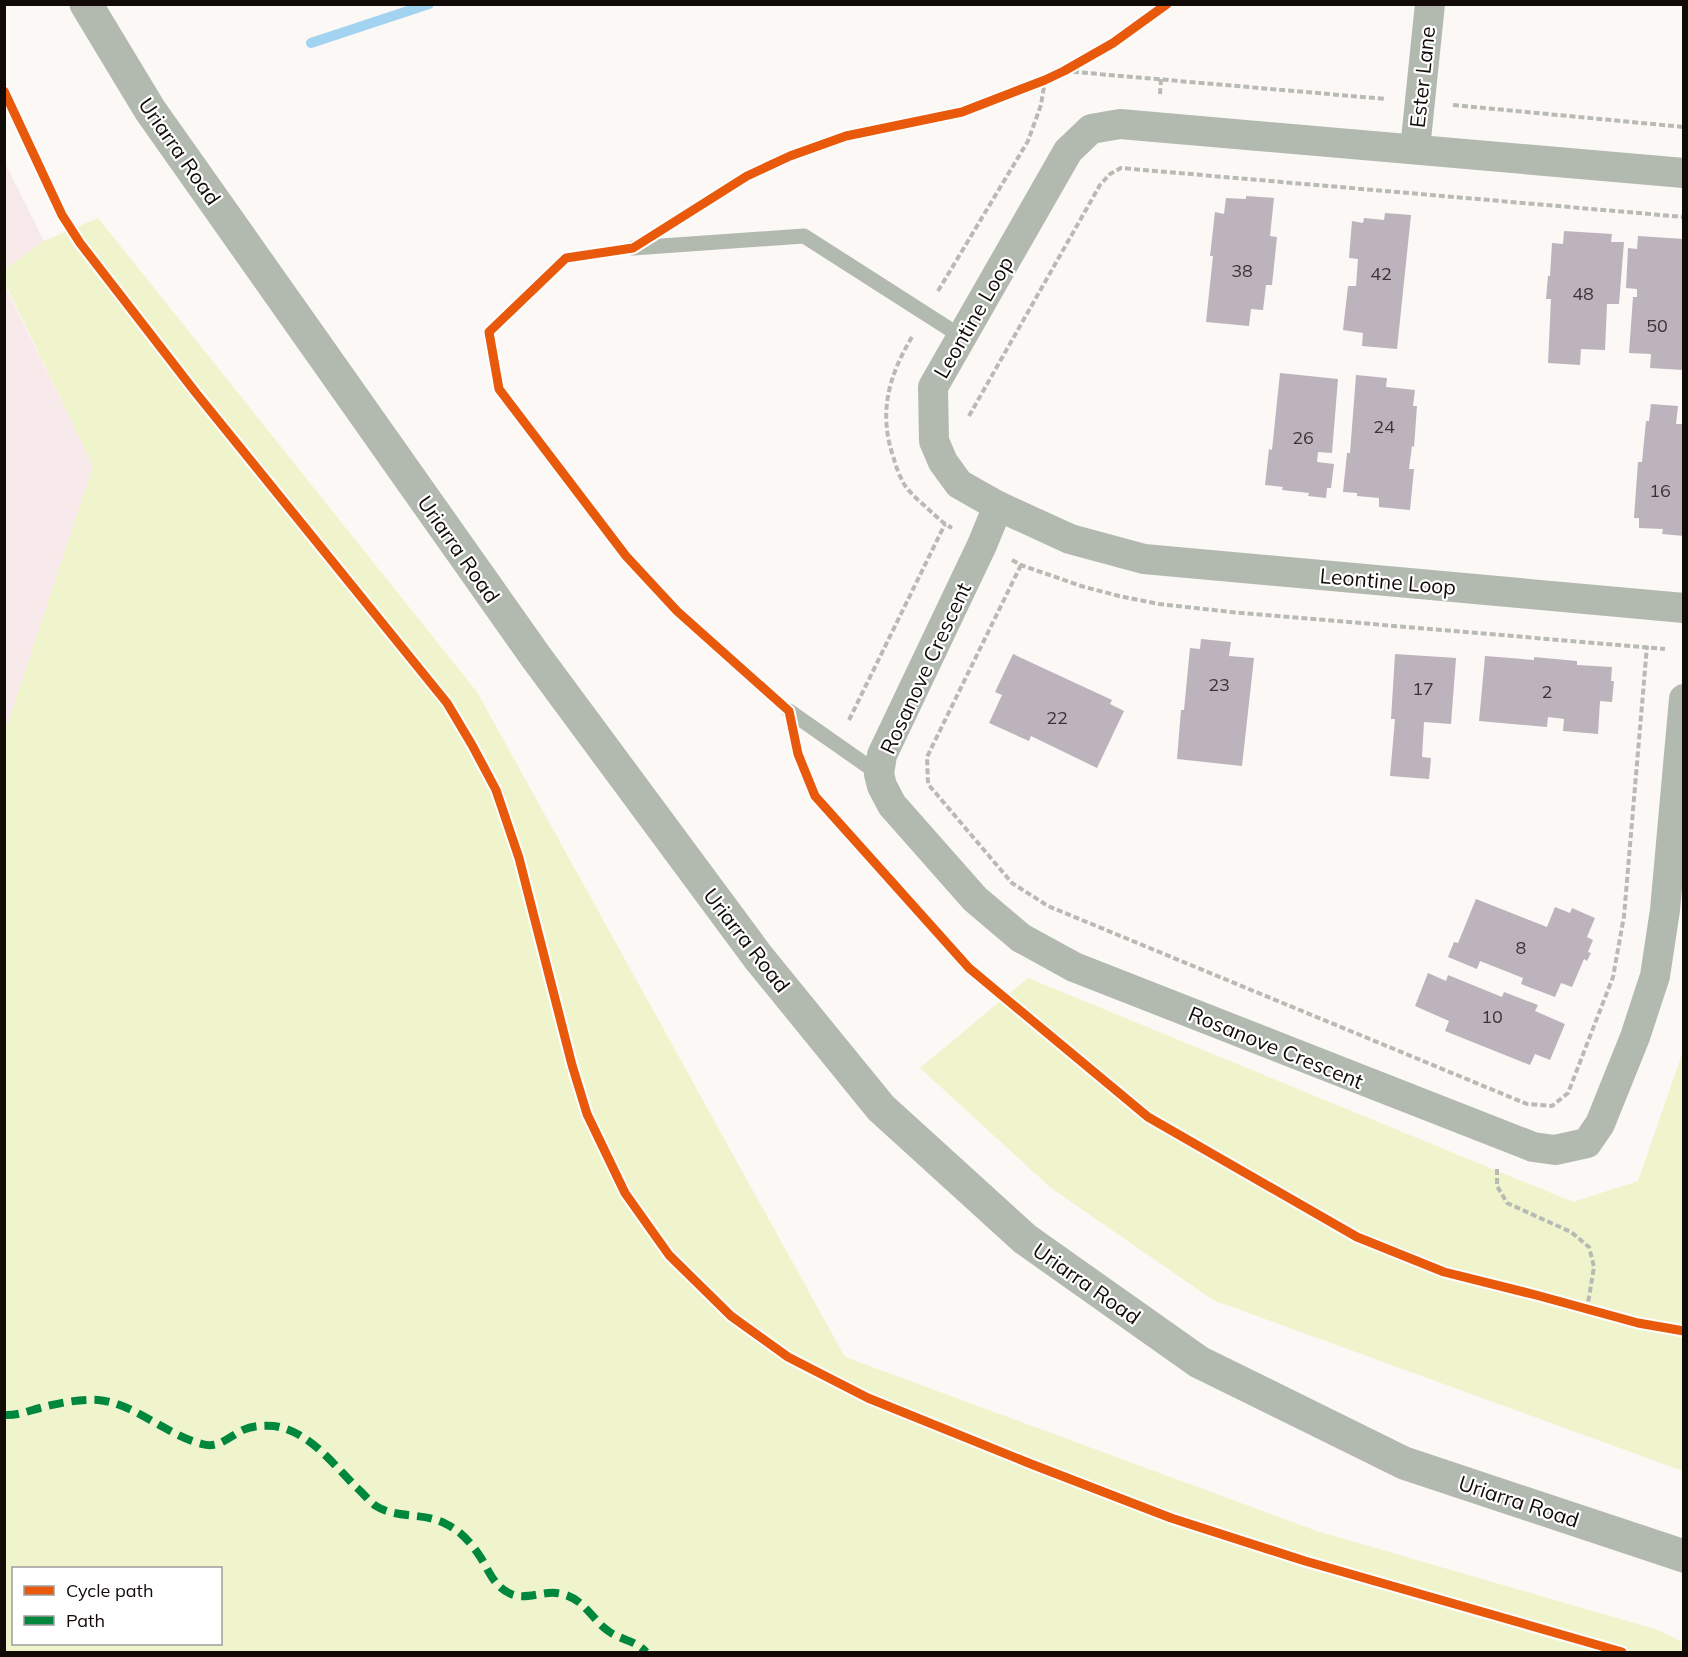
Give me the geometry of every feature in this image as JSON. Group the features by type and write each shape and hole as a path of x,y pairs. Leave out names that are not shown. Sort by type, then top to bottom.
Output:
{"street":[{"name":"Uriarra Road","path":"86,4 150,110 536,657 758,957 881,1108 1025,1239 1199,1362 1404,1463 1683,1556"},
{"name":"Ester Lane","path":"1415,149 1430,4"},
{"name":"Leontine Loop","path":"1683,173 1120,123 1091,129 1068,151 933,387 934,441 943,462 959,484 998,506 1070,539 1144,559 1683,608"},
{"name":"Rosanove Crescent","path":"998,506 982,545 882,755 879,774 882,786 892,805 975,899 1021,938 1074,967 1533,1147 1555,1150 1587,1143 1605,1113 1635,1037 1655,976 1665,910 1683,699"}],"lane":[{"path":"633,248 804,236 962,337"},
{"path":"789,711 879,774"}],"path":[{"path":"1034,84 1084,60"},
{"path":"1064,71 1683,127"},
{"path":"967,418 1100,185 1110,174 1121,168 1683,217"},
{"path":"837,744 945,524"},
{"path":"1006,556 1021,565 1081,586 1159,604 1665,649"},
{"path":"1021,565 927,757 928,784 1012,883 1048,906 1527,1104 1552,1106 1568,1093 1613,977 1624,916 1647,646"},
{"path":"1518,1100 1497,1164 1497,1186 1507,1203 1571,1232 1589,1247 1594,1267 1587,1309"},
{"path":"1576,1306 1597,1312"}],"shaded area":[{"path":"4,161 44,241 5,269 4,269"},
{"path":"4,283 93,466 8,723 5,724"}],"green space":[{"path":"98,218 477,692 845,1357 1317,1531 1658,1630 1683,1642 1683,1652 5,1652 5,724 8,723 93,466 5,283 5,269 44,241"},
{"path":"1028,978 1573,1202 1638,1181 1683,1051 1683,1471 1213,1300 1051,1188 920,1068"}],"building":[{"path":"1246,196 1274,198 1270,236 1277,237 1272,285 1266,285 1263,310 1251,309 1249,326 1206,322 1215,212 1224,214 1226,198 1246,199"},
{"path":"1385,213 1411,215 1397,349 1362,346 1363,333 1343,330 1348,286 1356,286 1358,259 1349,258 1352,221 1363,223 1364,218 1384,220"},
{"path":"1564,231 1612,234 1611,242 1624,242 1619,304 1607,304 1605,350 1581,349 1580,365 1548,363 1551,299 1546,299 1552,243 1563,244"},
{"path":"1638,236 1684,239 1683,370 1650,368 1651,354 1629,353 1633,297 1637,297 1637,289 1626,288 1628,248 1637,249"},
{"path":"1280,373 1338,379 1332,453 1318,452 1317,462 1334,464 1331,488 1327,488 1326,498 1265,485 1269,449 1272,450"},
{"path":"1356,375 1387,378 1386,387 1415,390 1413,406 1417,406 1414,447 1412,446 1409,469 1414,469 1410,510 1379,507 1379,498 1343,492 1347,453 1350,453"},
{"path":"1651,404 1678,406 1676,424 1684,424 1684,536 1662,534 1663,529 1639,528 1639,518 1634,518 1638,462 1642,462 1646,421 1649,421"},
{"path":"1201,639 1231,642 1229,656 1254,658 1242,766 1177,759 1190,648 1200,649"},
{"path":"1013,654 1112,700 1110,704 1124,711 1097,768 1031,736 1029,741 989,723 1002,695 995,692"},
{"path":"1395,654 1456,658 1451,724 1424,722 1422,757 1431,758 1429,779 1390,776 1395,719 1391,719"},
{"path":"1485,656 1534,660 1534,657 1577,661 1577,665 1612,667 1611,681 1614,681 1612,702 1600,701 1598,734 1563,731 1564,719 1548,717 1547,727 1479,721"},
{"path":"1476,899 1547,927 1555,907 1570,913 1572,908 1595,918 1587,937 1593,940 1588,952 1591,953 1587,961 1584,959 1572,987 1561,983 1555,997 1521,984 1523,978 1480,961 1477,969 1448,957 1454,942 1458,943"},
{"path":"1428,973 1446,981 1448,975 1502,997 1504,992 1538,1005 1535,1011 1565,1024 1550,1060 1535,1054 1530,1065 1445,1031 1449,1021 1415,1006"}],"waterway":[{"path":"311,43 429,4"}],"marked path":[{"path":"4,1415 69,1402 98,1400 124,1407 189,1440 208,1445 218,1444 243,1430 254,1427 274,1426 287,1429 309,1441 376,1506 392,1513 438,1520 457,1530 474,1548 492,1578 504,1590 522,1596 548,1593 570,1596 582,1604 607,1630 646,1652"}],"cycle path":[{"path":"1167,4 1113,43 1045,80 962,112 846,136 790,156 747,176 633,248 566,258 489,332 499,389 626,556 677,611 789,711 798,754 815,796 969,968 1148,1117 1357,1237 1444,1272 1638,1323 1684,1331"},
{"path":"4,91 62,215 80,243 196,393 447,703 472,745 496,790 519,858 572,1065 587,1114 625,1193 669,1255 731,1316 788,1357 868,1398 1171,1518 1305,1561 1622,1652"}]}
